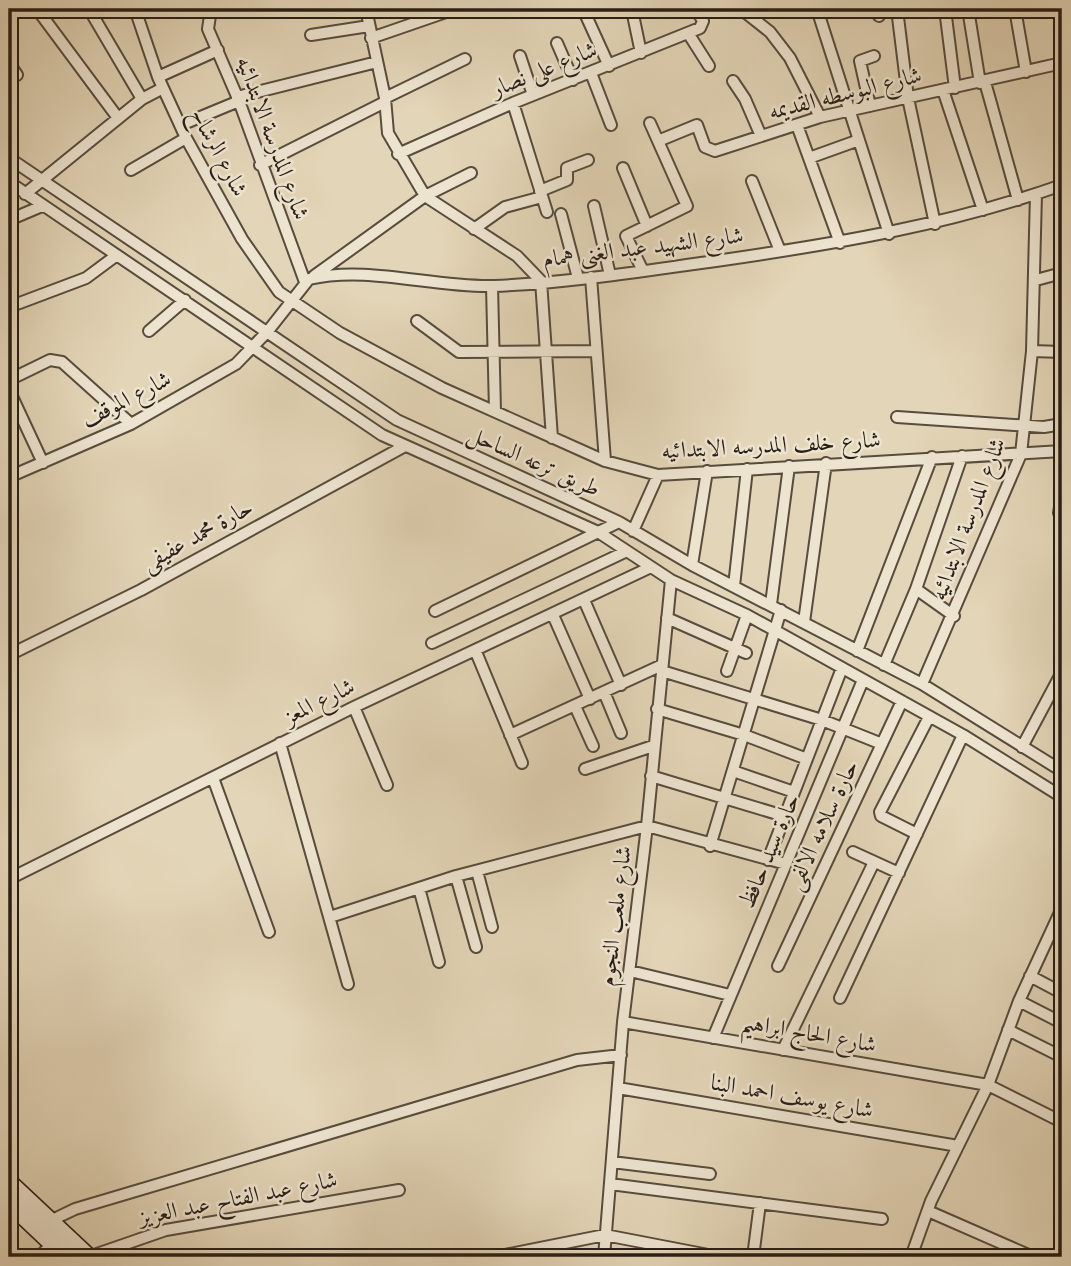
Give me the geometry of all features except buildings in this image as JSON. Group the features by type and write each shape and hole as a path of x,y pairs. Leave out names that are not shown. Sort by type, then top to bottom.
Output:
{"main road":[{"path":"9,1182 50,1222 66,1257"},
{"path":"9,1203 57,1238 89,1257"}],"street":[{"path":"37,9 118,118"},
{"path":"89,9 142,99"},
{"name":"شارع الرشاح","path":"135,9 161,82 186,138 242,239 271,284 292,301 390,362 495,411"},
{"name":"شارع المدرسة الابتدائيه","path":"211,9 208,29 238,99 260,165 307,281"},
{"path":"366,9 385,100 388,133 425,196 517,256 541,281 552,438"},
{"path":"371,38 455,9"},
{"path":"583,9 610,66"},
{"name":"شارع على نصار","path":"398,154 513,103 700,28 703,21 696,9"},
{"path":"740,9 770,32 790,58 821,117"},
{"path":"817,9 889,234"},
{"path":"897,9 908,98 934,224"},
{"path":"945,9 955,88"},
{"path":"968,9 982,82 1018,200"},
{"path":"1015,9 1026,72"},
{"path":"632,10 640,53"},
{"path":"311,35 369,26"},
{"path":"688,33 709,66"},
{"path":"557,43 573,80"},
{"path":"25,194 161,82 218,50"},
{"path":"520,56 533,95"},
{"path":"870,106 860,61 874,56"},
{"path":"260,165 464,59"},
{"path":"181,125 238,99 377,62"},
{"name":"شارع البوسطه القديمه","path":"657,141 697,125 705,147 711,151 821,117 1062,63"},
{"path":"9,64 17,75"},
{"path":"591,73 611,125"},
{"path":"733,81 761,136"},
{"path":"943,90 983,210"},
{"path":"513,103 547,212"},
{"path":"643,271 626,237 687,206 650,123"},
{"path":"797,125 840,243"},
{"path":"131,170 186,138"},
{"path":"809,158 859,141"},
{"name":"طريق ترعه الساحل","path":"9,158 268,331 397,421 619,523 692,565 922,684 1062,771"},
{"path":"474,229 505,207 541,194 567,180 567,168 588,160"},
{"path":"623,168 648,226"},
{"path":"255,346 307,281 425,196 471,173"},
{"path":"752,181 780,251"},
{"name":"طريق ترعه الساحل","path":"9,182 403,447 597,532 671,580 747,615 902,701 1062,797"},
{"name":"شارع الشهيد عبد الغنى همام","path":"307,281 344,275 492,286 643,271 889,234 934,224 1062,185"},
{"name":"شارع المدرسة الابتدائيه","path":"922,684 954,616 1021,454 1032,351 1036,280 1036,194"},
{"path":"9,220 43,206"},
{"path":"594,206 610,275"},
{"path":"561,214 579,278"},
{"path":"9,307 86,278 117,255"},
{"path":"1036,280 1062,273"},
{"path":"591,277 605,461"},
{"path":"492,286 495,411"},
{"path":"149,331 186,300"},
{"path":"417,321 455,350 596,351"},
{"name":"شارع الموقف","path":"9,477 131,424 236,364 255,346"},
{"path":"1032,351 1062,352"},
{"path":"9,380 50,360 62,362 131,424"},
{"path":"9,390 43,463"},
{"name":"شارع خلف المدرسه الابتدائيه","path":"495,411 605,461 659,475 825,463 1062,451"},
{"path":"897,417 1044,427 1062,424"},
{"name":"حارة محمد عفيفى","path":"9,654 141,590 403,447"},
{"path":"884,665 916,589 962,456"},
{"path":"857,651 932,457"},
{"path":"804,622 825,463"},
{"path":"771,604 789,466"},
{"path":"734,586 747,469"},
{"path":"692,565 707,471"},
{"path":"633,531 659,475"},
{"path":"1059,513 1062,495"},
{"path":"435,611 619,523"},
{"path":"432,643 627,551"},
{"name":"شارع المعز","path":"9,878 354,707 476,652 651,567"},
{"name":"شارع ملعب النجوم","path":"604,1257 623,1022 647,827 671,580"},
{"path":"916,589 954,616"},
{"path":"584,600 621,685"},
{"path":"710,846 781,610"},
{"path":"553,615 590,699"},
{"path":"727,671 741,650 747,615"},
{"path":"667,618 741,650"},
{"path":"476,652 522,763"},
{"path":"510,735 662,668 822,720 882,744"},
{"path":"768,860 842,668"},
{"path":"1022,747 1058,689 1062,672"},
{"name":"حارة سيد حافظ","path":"713,1038 863,680"},
{"path":"604,692 621,733"},
{"name":"حارة سلامه الالفى","path":"778,966 902,701"},
{"path":"575,706 593,746"},
{"path":"354,707 387,785"},
{"path":"657,709 744,735 807,759"},
{"path":"917,834 880,812 929,717"},
{"path":"841,998 963,736"},
{"path":"280,743 348,984"},
{"path":"585,769 653,746"},
{"path":"733,771 794,792"},
{"path":"651,776 784,816"},
{"path":"213,778 269,932"},
{"path":"330,917 456,876 647,827 710,846 786,864"},
{"path":"853,852 899,873"},
{"path":"783,1050 874,862"},
{"path":"477,871 492,927"},
{"path":"456,876 476,947"},
{"path":"419,888 439,962"},
{"path":"912,1257 928,1211 988,1086 1019,1002 1062,908"},
{"path":"630,971 730,995"},
{"path":"1030,976 1062,993"},
{"path":"1019,1002 1062,1023"},
{"name":"شارع الحاج ابراهيم","path":"623,1022 988,1086 1062,1122"},
{"path":"1008,1030 1062,1057"},
{"path":"50,1222 75,1209 550,1068 591,1057 621,1055"},
{"name":"شارع يوسف احمد البنا","path":"618,1088 958,1146"},
{"path":"612,1161 710,1174"},
{"path":"610,1184 882,1219"},
{"name":"شارع عبد الفتاح عبد العزيز","path":"89,1257 166,1230 399,1190"},
{"path":"753,1257 760,1203"},
{"path":"928,1211 1033,1257"},
{"path":"495,1257 604,1235 719,1257"},
{"path":"39,1257 57,1238"}]}
